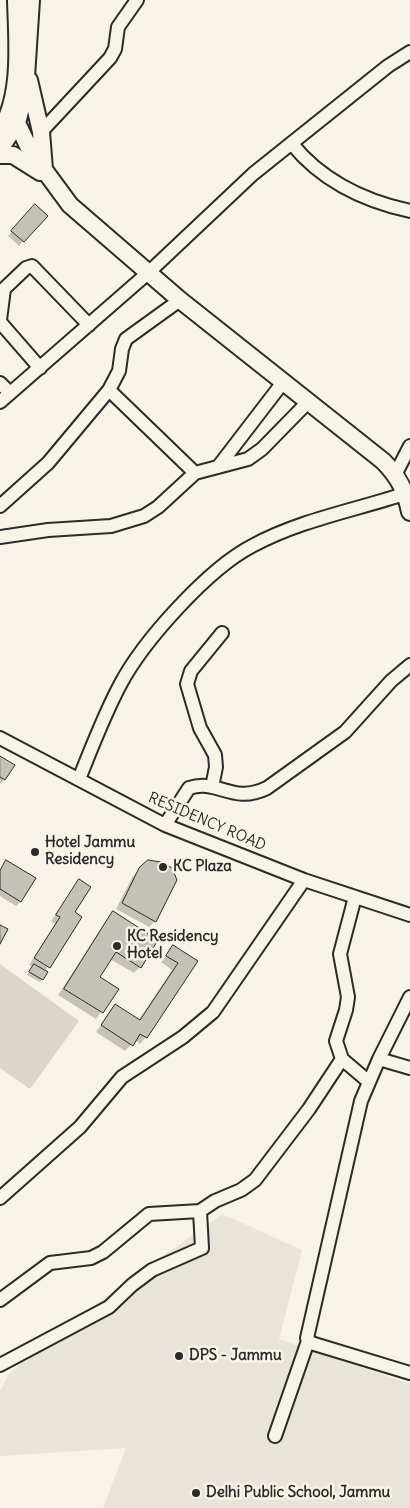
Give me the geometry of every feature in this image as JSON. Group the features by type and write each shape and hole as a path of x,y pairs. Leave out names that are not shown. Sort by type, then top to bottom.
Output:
{"main road":[{"path":"0,131 10,108 14,88 16,0"},
{"path":"0,149 17,123 28,73 31,0"},
{"path":"28,73 48,175"},
{"path":"17,123 31,152 70,205 180,300 284,381 307,403 383,461 408,493 410,512"},
{"path":"0,155 13,155 48,175"}],"street":[{"path":"41,132 110,58 115,49 118,26 137,0"},
{"path":"0,402 148,273 253,174 388,66 410,52"},
{"path":"292,144 305,159 338,184 365,198 410,211"},
{"path":"40,368 0,321 4,289 26,268 32,266 89,325"},
{"path":"0,506 48,463 109,390 119,371 122,349 126,339 180,300"},
{"path":"218,467 284,381"},
{"path":"0,383 10,394"},
{"path":"109,390 195,473"},
{"path":"0,537 48,530 111,526 144,516 158,507 195,473 248,459 262,449 307,403"},
{"path":"395,475 410,446"},
{"path":"79,779 111,701 130,668 169,618 217,570 236,555 270,538 319,518 408,493"},
{"path":"212,787 216,767 215,755 200,728 187,684 190,671 222,633"},
{"path":"165,825 189,788 212,787 242,795 255,794 266,788 346,732 391,681 410,665"},
{"name":"RESIDENCY ROAD","path":"0,738 165,825 304,880 410,915"},
{"path":"0,1198 80,1127 122,1077 183,1037 213,1012 304,880"},
{"path":"354,897 340,954 348,988 346,1010 336,1042 342,1059 369,1082"},
{"path":"275,1436 308,1341 307,1334 361,1101 379,1059 410,997"},
{"path":"0,1300 50,1263 91,1258 103,1252 149,1214 200,1211 215,1201 241,1190 255,1180 308,1109 342,1059"},
{"path":"379,1059 410,1068"},
{"path":"0,1365 109,1307 132,1284 152,1270 202,1248 200,1211"},
{"path":"308,1341 410,1373"}],"shaded area":[{"path":"0,964 79,1021 30,1089 0,1068"},
{"name":"DPS - Jammu","path":"222,1214 302,1250 279,1339 410,1384 410,1508 103,1508 126,1448 0,1456 0,1391 9,1374 57,1332"}],"building":[{"path":"35,204 48,216 24,242 11,231"},
{"path":"0,756 15,765 5,780 0,777"},
{"path":"6,860 36,878 21,902 0,889 0,871"},
{"path":"148,860 161,862 172,868 177,880 156,922 122,903 139,868"},
{"path":"79,879 91,887 75,912 82,917 50,968 34,958 60,917 56,915"},
{"path":"113,911 158,940 141,968 116,952 100,977 119,989 103,1013 64,989"},
{"path":"0,925 8,929 0,944"},
{"path":"173,945 198,961 147,1038 140,1034 133,1046 101,1025 115,1004 140,1020 178,963 166,956"},
{"path":"34,964 48,972 43,980 29,972"}],"place":[{"name":"Hotel Jammu Residency","path":"35,852"},
{"name":"KC Plaza","path":"163,867"},
{"name":"KC Residency Hotel","path":"117,946"},
{"name":"DPS - Jammu","path":"179,1356"},
{"name":"Delhi Public School, Jammu","path":"196,1493"}]}
